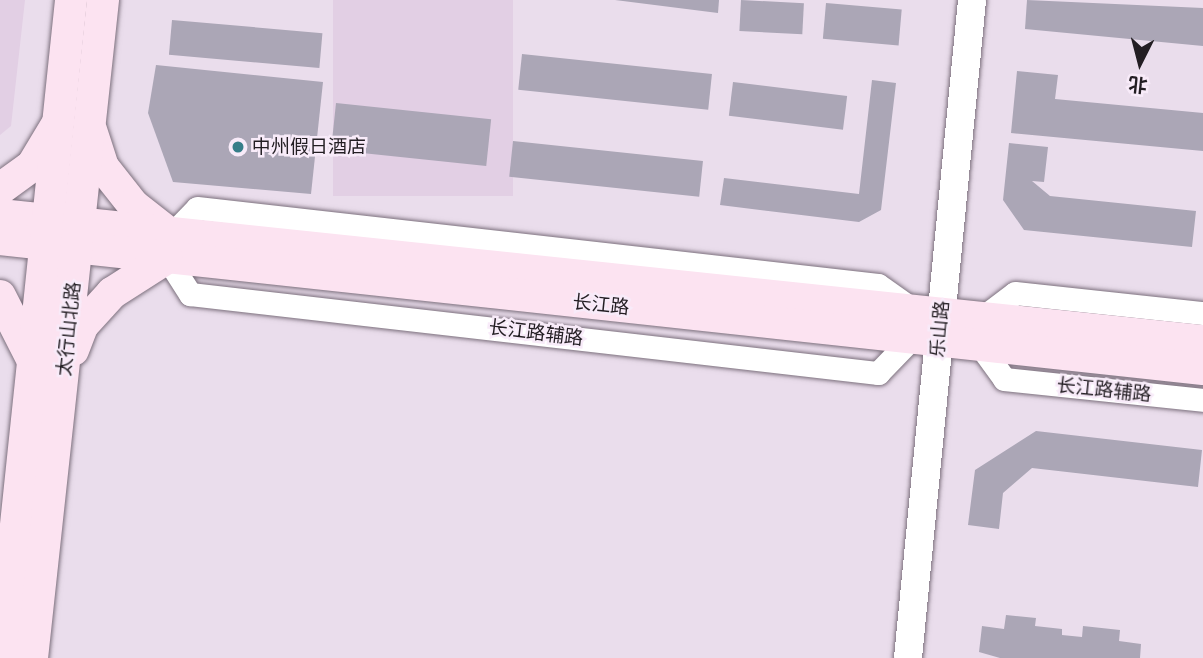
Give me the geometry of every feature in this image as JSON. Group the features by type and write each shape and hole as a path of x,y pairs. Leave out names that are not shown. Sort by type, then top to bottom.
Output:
{"main road":[{"name":"太行山北路","path":"32,658 65,371 64,234 75,121 71,0"},
{"name":"太行山北路","path":"75,121 103,0"},
{"path":"0,189 33,166 75,121 103,167 169,246 112,293 82,326 65,371"},
{"name":"长江路","path":"0,215 64,234 981,332 1203,369"},
{"name":"太行山北路","path":"2,658 34,363 64,234"},
{"name":"长江路","path":"0,239 64,234"},
{"path":"0,296 34,363"},
{"name":"长江路","path":"981,332 1203,341"}],"street":[{"name":"乐山路","path":"908,658 926,326 972,0"},
{"path":"169,246 197,208 878,285 926,326"},
{"path":"981,332 1015,293 1203,313"},
{"name":"长江路辅路","path":"981,332 1004,379 1203,400"}],"shaded area":[{"path":"0,0 25,0 11,126 0,135"},
{"path":"333,0 513,0 513,196 333,196"}],"building":[{"path":"615,0 719,0 718,13"},
{"path":"741,0 804,3 802,34 739,31"},
{"path":"1027,0 1203,8 1203,46 1025,29"},
{"path":"826,3 902,10 899,45 823,39"},
{"path":"172,20 322,33 319,68 169,55"},
{"path":"522,54 712,74 708,110 518,90"},
{"name":"中州假日酒店","path":"156,65 323,82 311,194 173,182 148,113"},
{"path":"1017,71 1058,75 1055,99 1203,113 1203,151 1011,133"},
{"path":"872,80 896,83 881,210 859,222 720,205 724,178 859,194"},
{"path":"733,82 847,96 843,130 729,116"},
{"path":"336,103 491,119 486,166 331,150"},
{"path":"513,141 703,161 699,197 509,177"},
{"path":"1009,143 1048,147 1044,182 1032,181 1050,196 1196,211 1192,247 1024,230 1003,200"},
{"path":"1036,431 1202,450 1198,487 1032,468 1003,493 999,529 968,525 975,470"},
{"path":"1006,615 1036,618 1035,626 1062,629 1062,635 1082,637 1083,626 1120,630 1119,641 1141,644 1140,658 1000,658 979,652 982,626 1004,629"}],"place":[{"name":"中州假日酒店","path":"238,147"}]}
